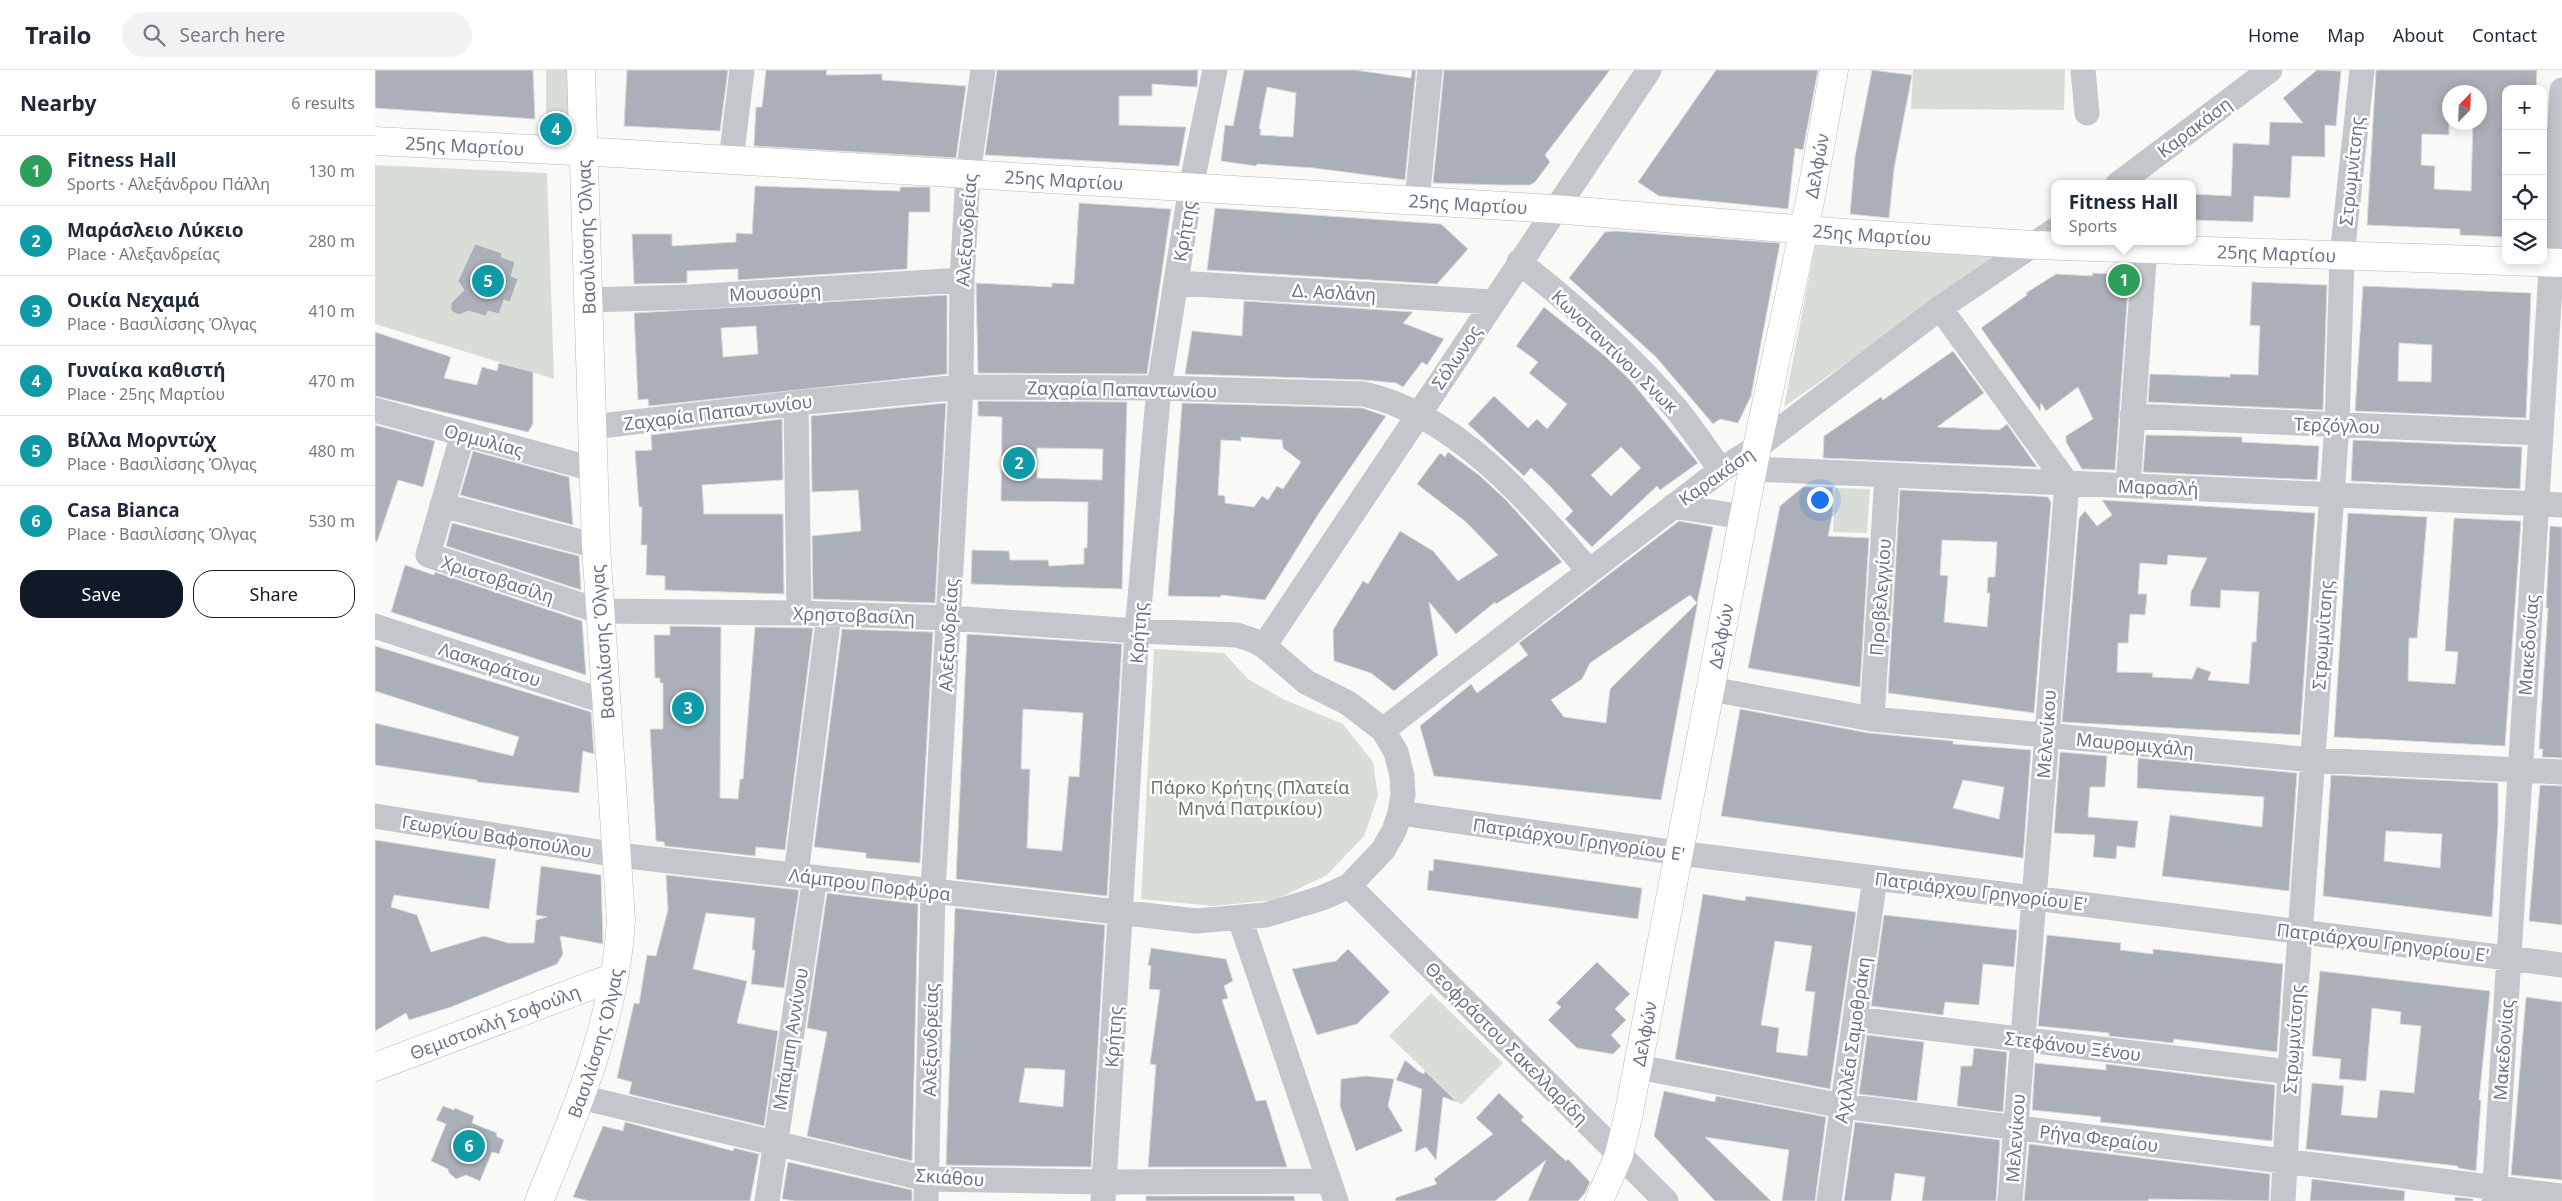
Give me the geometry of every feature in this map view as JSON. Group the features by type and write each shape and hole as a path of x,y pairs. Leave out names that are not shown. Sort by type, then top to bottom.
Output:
{"main road":[{"name":"Βασιλίσσης Όλγας","path":"539,1201 580,1096 600,1038 614,977 621,920 618,855 599,611 581,70"},
{"name":"Δελφών","path":"1599,1201 1619,1154 1638,1067 1755,458 1834,70"},
{"name":"25ης Μαρτίου","path":"375,141 584,151 1554,209 1803,228 1844,233 2045,238"},
{"name":"25ης Μαρτίου","path":"2115,245 2145,248 2557,263"},
{"name":"Θεμιστοκλή Σοφούλη","path":"375,1067 614,977"}],"street":[{"path":"731,160 742,70"},
{"name":"Αλεξανδρείας","path":"926,1190 933,891 961,387 962,280 968,174 983,70"},
{"name":"Κρήτης","path":"1103,1192 1137,631 1159,388 1191,187 1215,70"},
{"path":"1417,201 1431,70"},
{"name":"Σόλωνος","path":"1264,646 1554,209 1649,70"},
{"path":"2083,70 2087,113"},
{"name":"Καρακάση","path":"2122,180 2270,70"},
{"name":"Στρωμνίτσης","path":"2283,1201 2290,1072 2337,425 2342,256 2362,70"},
{"name":"Μακεδονίας","path":"2494,1194 2541,433 2557,263 2562,90"},
{"name":"Καρακάση","path":"1383,730 1588,570 1721,470 1755,458 1940,308 2045,238"},
{"path":"2128,486 2145,248"},
{"name":"Κωνσταντίνου Σνωκ","path":"1519,262 1582,314 1656,387 1678,411 1721,470"},
{"name":"Μουσούρη","path":"588,300 690,297 962,280"},
{"name":"Δ. Ασλάνη","path":"1176,283 1493,302"},
{"path":"1940,308 2067,483"},
{"name":"Ζαχαρία Παπαντωνίου","path":"592,427 796,403 961,387 1159,388 1364,394 1382,398 1417,415 1455,439 1506,478 1546,520 1588,570"},
{"path":"796,403 799,613"},
{"name":"Ορμυλίας","path":"375,410 593,469"},
{"name":"Τερζόγλου","path":"2132,416 2541,433"},
{"path":"463,434 442,505 596,546"},
{"name":"Μαρασλή","path":"1755,458 1887,475 2562,505"},
{"name":"Προβελεγγίου","path":"1872,719 1887,475"},
{"name":"Μελενίκου","path":"2011,1201 2021,1040 2035,898 2045,735 2067,483"},
{"name":"Χριστοβασίλη","path":"442,505 428,555 599,611"},
{"path":"1673,506 1744,517"},
{"name":"Χρηστοβασίλη","path":"599,611 799,613 949,618 1137,631 1237,635 1264,646 1306,682 1348,703 1383,730"},
{"name":"Μπάμπη Αννίνου","path":"767,1201 805,876 829,614"},
{"name":"Λασκαράτου","path":"375,626 606,702"},
{"name":"Μαυρομιχάλη","path":"1711,689 1872,719 2313,760 2562,772"},
{"path":"1349,886 1383,850 1394,831 1400,813 1403,795 1402,776 1396,752 1383,730"},
{"name":"Πατριάρχου Γρηγορίου Ε'","path":"1400,813 1679,853 2562,965"},
{"name":"Γεωργίου Βαφοπούλου","path":"375,816 618,855"},
{"name":"Λάμπρου Πορφύρα","path":"618,855 1196,921 1240,919 1322,898 1349,886"},
{"name":"Αχιλλέα Σαμοθράκη","path":"1829,1201 1875,878"},
{"name":"Θεοφράστου Σακελλαρίδη","path":"1349,886 1666,1201"},
{"path":"1240,919 1332,1191"},
{"name":"Στεφάνου Ξένου","path":"1855,1019 2290,1072"},
{"name":"Ρήγα Φεραίου","path":"1638,1067 1843,1106 2285,1161 2494,1194 2562,1196"},
{"name":"Σκιάθου","path":"580,1096 775,1144 926,1190 1103,1192 1332,1191"}],"green space":[{"path":"546,70 568,70 570,140 546,139"},
{"path":"1913,70 2065,70 2064,110 1911,109"},
{"path":"375,165 547,173 554,379 375,324"},
{"path":"1816,241 2002,253 1784,407"},
{"path":"1835,488 1870,489 1867,533 1833,532"},
{"name":"Πάρκο Κρήτης (Πλατεία Μηνά Πατρικίου)","path":"1154,649 1224,653 1248,679 1283,699 1343,724 1373,762 1378,796 1364,836 1327,875 1275,900 1213,906 1141,899"},
{"path":"1431,993 1503,1063 1461,1105 1389,1036"}],"building":[{"path":"375,70 533,70 535,119 375,108"},
{"path":"627,70 728,70 720,131 624,126"},
{"path":"766,70 827,70 826,75 882,74 882,80 966,86 956,158 754,146 756,107 762,107"},
{"path":"997,70 1198,70 1197,87 1152,84 1152,96 1119,96 1119,125 1186,127 1179,166 985,155"},
{"path":"1244,70 1355,70 1411,78 1412,70 1416,70 1405,180 1314,168 1257,164 1256,166 1221,161 1225,125 1233,126","holes":["1267,87 1296,93 1293,137 1260,135 1261,129 1259,129"]},
{"path":"1444,70 1610,70 1545,155 1550,162 1535,182 1530,185 1501,185 1433,183"},
{"path":"1716,70 1818,70 1803,150 1795,148 1788,209 1659,196 1638,182"},
{"path":"1872,70 1912,75 1894,169 1889,218 1850,214 1855,157"},
{"path":"2317,70 2341,71 2336,126 2325,125 2325,157 2292,156 2290,198 2254,196 2253,222 2196,220 2196,194 2231,196 2233,143 2269,145 2270,122 2303,123 2283,98"},
{"path":"2376,70 2537,70 2536,85 2502,85 2502,237 2460,235 2460,229 2367,225","holes":["2442,85 2487,85 2487,130 2473,130 2471,191 2434,189 2435,166 2421,165 2422,134 2449,135 2449,130 2442,130"]},
{"path":"755,186 900,191 900,187 930,187 930,212 909,212 907,269 738,280 738,269 687,271 687,283 634,284 632,234 672,234 672,246 736,242 736,233 752,234"},
{"path":"1079,203 1171,209 1147,374 978,373 976,283 1052,287 1052,283 1074,284"},
{"path":"1215,208 1441,224 1468,249 1437,284 1207,270"},
{"path":"1616,231 1780,243 1751,396 1738,423 1720,419 1713,424 1656,357 1569,278 1605,232"},
{"path":"475,244 502,253 501,257 515,262 511,276 518,279 510,302 504,300 499,314 488,311 486,316 468,311 459,315 451,311 451,303 464,290 458,281"},
{"path":"2093,273 2129,275 2115,470 2082,469 2066,442 2066,436 2093,419 2078,387 2046,411 2041,403 2040,411 1981,328 2027,295 2026,293 2056,274 2092,276"},
{"path":"2252,282 2327,285 2323,410 2148,402 2150,374 2230,377 2230,374 2258,375 2260,326 2250,325"},
{"path":"2363,286 2531,293 2526,418 2355,411","holes":["2399,343 2432,345 2431,382 2398,381"]},
{"path":"947,295 947,374 649,406 648,399 638,400 634,313","holes":["756,326 758,354 723,357 721,328"]},
{"path":"1244,301 1413,312 1403,323 1444,339 1427,365 1422,362 1403,387 1396,383 1364,380 1185,374 1192,331 1242,336"},
{"path":"1544,307 1605,356 1631,381 1698,463 1660,490 1657,486 1592,547 1565,519 1573,511 1550,486 1531,468 1524,476 1468,424 1494,396 1528,428 1537,419 1547,429 1567,404 1529,373 1538,362 1516,346","holes":["1621,447 1641,468 1611,496 1591,475"]},
{"path":"375,332 451,357 444,378 477,385 482,367 497,371 499,363 533,372 533,424 528,432 375,396"},
{"path":"1953,351 1984,393 1937,427 1999,430 2007,424 2037,467 1823,458 1824,436 1881,397 1883,400"},
{"path":"978,401 1127,402 1122,589 971,584 972,550 1009,551 1010,560 1048,560 1049,566 1084,564 1084,548 1087,548 1088,502 1001,501 1002,417 978,416","holes":["1037,448 1103,449 1102,480 1037,478"]},
{"path":"946,403 935,603 813,599 812,536 861,531 858,490 812,492 811,416"},
{"path":"1182,403 1362,408 1386,416 1319,513 1265,600 1221,595 1221,597 1168,596","holes":["1241,437 1282,440 1283,448 1301,462 1283,489 1277,486 1268,500 1262,496 1254,507 1225,503 1225,496 1218,495 1221,440 1241,441"]},
{"path":"782,419 783,480 702,485 704,514 783,514 784,594 665,590 665,576 646,575 647,545 641,545 642,507 639,507 635,451 652,450 651,435"},
{"path":"375,425 435,441 423,487 398,480 377,542 375,541"},
{"path":"2146,435 2242,437 2242,442 2319,446 2317,480 2143,472"},
{"path":"2353,440 2522,447 2520,489 2351,481"},
{"path":"473,451 569,477 573,525 460,495"},
{"path":"1448,452 1479,475 1506,500 1562,562 1496,604 1495,602 1456,634 1429,602 1438,655 1394,691 1371,673 1334,661 1333,630 1363,581 1368,584 1400,531 1433,551 1458,581 1498,555 1466,522 1417,484 1440,453 1445,457"},
{"path":"1803,487 1833,487 1833,511 1828,536 1869,538 1860,687 1748,668 1780,506"},
{"path":"1900,490 2048,497 2051,502 2034,713 1888,693","holes":["1942,540 1997,542 1995,577 1988,577 1987,593 1990,593 1987,627 1944,622 1948,576 1940,575"]},
{"path":"2102,500 2315,513 2300,735 2062,722 2079,518 2085,511 2097,526 2112,515","holes":["2168,555 2207,558 2191,592 2190,606 2220,608 2221,590 2259,592 2256,642 2252,642 2249,684 2208,680 2211,672 2197,667 2192,679 2152,677 2153,673 2117,672 2118,643 2128,643 2130,614 2145,615 2147,594 2138,594 2140,563 2167,565"]},
{"path":"2348,513 2427,517 2417,638 2409,638 2408,681 2455,684 2458,652 2445,651 2454,518 2521,521 2505,746 2334,737"},
{"path":"1679,521 1713,527 1661,800 1434,776 1420,726 1471,684 1477,693 1528,655 1519,643","holes":["1690,595 1697,603 1610,689 1606,723 1564,717 1551,700 1582,679 1590,663"]},
{"path":"452,523 579,556 581,590 446,546"},
{"path":"2550,526 2562,527 2562,758 2542,757 2543,749 2539,749 2548,608 2546,608"},
{"path":"405,565 434,575 435,572 582,621 586,675 391,612"},
{"path":"670,626 721,627 720,798 738,799 740,779 743,779 755,627 813,628 785,850 756,847 755,856 665,846 664,842 656,841 650,729 663,729 663,683 660,683 660,678 655,678 654,635 670,635"},
{"path":"842,629 933,632 920,863 866,858 866,853 814,847"},
{"path":"967,634 1122,644 1107,896 956,879","holes":["1023,709 1083,713 1079,777 1069,776 1062,851 1027,848 1030,769 1021,769"]},
{"path":"375,646 591,712 594,754 583,751 579,793 477,782 477,780 375,765 375,723 513,756 519,737 375,691"},
{"path":"1740,709 1869,733 1953,741 1953,744 2031,750 2023,858 1721,816","holes":["1963,780 2004,787 1999,819 1953,808"]},
{"path":"2060,752 2107,756 2105,787 2090,787 2088,817 2138,821 2135,848 2117,846 2116,859 2093,857 2095,835 2054,833"},
{"path":"2138,758 2297,773 2289,891 2162,876 2170,815 2262,827 2264,797 2137,788"},
{"path":"2331,775 2498,783 2498,823 2492,917 2323,896","holes":["2386,831 2442,834 2440,868 2384,861"]},
{"path":"2540,785 2562,786 2562,925 2529,921"},
{"path":"375,840 496,859 489,909 394,895 391,907 417,915 431,952 484,936 508,943 534,943 536,920 547,917 536,915 541,866 601,875 603,944 560,936 563,954 557,964 451,1007 409,1020 406,1013 375,1031"},
{"path":"1434,859 1642,888 1638,919 1427,890 1429,870 1433,871"},
{"path":"666,875 799,890 784,988 751,984 755,950 752,950 755,918 706,913 693,969 747,981 737,1023 778,1031 764,1126 629,1094 632,1082 617,1078 634,1003 639,1004 647,955 656,956 668,910"},
{"path":"827,893 918,904 912,1161 807,1136 827,1032 807,1028"},
{"path":"1703,894 1745,901 1746,896 1856,912 1830,1089 1675,1059","holes":["1775,941 1812,946 1805,991 1815,992 1807,1056 1776,1052 1779,1028 1761,1025"]},
{"path":"955,908 1105,925 1091,1167 946,1165","holes":["1025,1068 1065,1070 1063,1107 1019,1102"]},
{"path":"1884,915 2017,930 2014,967 1983,964 1979,1005 1945,1002 1943,1015 1871,1006"},
{"path":"2047,935 2121,943 2120,950 2153,954 2153,949 2283,964 2277,1052 2174,1039 2173,1043 2109,1036 2109,1033 2038,1026"},
{"path":"1151,948 1226,959 1233,981 1224,986 1228,998 1222,1000 1256,1101 1266,1100 1287,1167 1148,1167 1156,1065 1150,1064 1160,990 1149,989 1151,966 1148,965"},
{"path":"1348,949 1390,992 1357,1024 1317,1035 1292,969 1336,961"},
{"path":"1597,962 1630,994 1615,1009 1626,1020 1611,1035 1621,1046 1613,1054 1577,1048 1548,1020 1561,1007 1556,1003"},
{"path":"2320,971 2490,991 2479,1100 2481,1100 2476,1171 2458,1168 2458,1166 2306,1149 2312,1083 2344,1086 2341,1115 2377,1118 2380,1090 2414,1093 2421,1026 2400,1024 2401,1012 2372,1008 2366,1081 2339,1079 2341,1059 2312,1056"},
{"path":"2526,997 2562,1002 2562,1180 2511,1175"},
{"path":"1867,1035 1924,1042 1917,1101 1859,1094"},
{"path":"1974,1048 2007,1052 2003,1112 1957,1106 1961,1066 1972,1066"},
{"path":"1405,1060 1418,1071 1424,1074 1425,1071 1457,1102 1443,1097 1436,1160 1426,1147 1415,1152 1422,1089 1396,1080"},
{"path":"2035,1063 2106,1070 2106,1064 2275,1085 2272,1141 2100,1122 2101,1117 2032,1110"},
{"path":"1366,1076 1394,1079 1388,1106 1403,1131 1356,1151 1340,1106 1341,1079"},
{"path":"1664,1091 1715,1102 1716,1096 1826,1117 1815,1201 1782,1201 1789,1150 1705,1137 1771,1201 1715,1201 1654,1136"},
{"path":"1499,1093 1524,1117 1521,1120 1566,1161 1568,1159 1590,1182 1585,1193 1578,1201 1528,1201 1546,1160 1495,1201 1396,1201 1395,1198 1437,1184 1434,1179 1493,1134 1476,1118"},
{"path":"443,1106 454,1110 455,1108 474,1116 472,1123 497,1133 496,1136 504,1140 499,1154 492,1152 480,1181 466,1175 456,1179 449,1173 448,1169 431,1161 446,1124 436,1120"},
{"path":"625,1122 733,1151 734,1148 759,1154 750,1201 589,1201 573,1197 603,1126 623,1131"},
{"path":"1855,1122 2000,1140 1996,1201 1922,1201 1925,1177 1895,1173 1891,1201 1844,1201"},
{"path":"2029,1144 2270,1174 2269,1201 2149,1199 2148,1201 2024,1201"},
{"path":"788,1162 912,1190 912,1201 795,1201 782,1199"},
{"path":"2312,1179 2405,1191 2404,1201 2310,1201"},
{"path":"1146,1196 1294,1196 1295,1201 1146,1201"},
{"path":"2455,1197 2473,1199 2473,1201 2455,1201"}],"place":[{"name":"Γυναίκα καθιστή","path":"556,129"},
{"name":"Fitness Hall","path":"2124,280"},
{"name":"Βίλλα Μορντώχ","path":"488,281"},
{"name":"Μαράσλειο Λύκειο","path":"1019,463"},
{"name":"Οικία Νεχαμά","path":"688,708"},
{"name":"Casa Bianca","path":"469,1146"}]}
